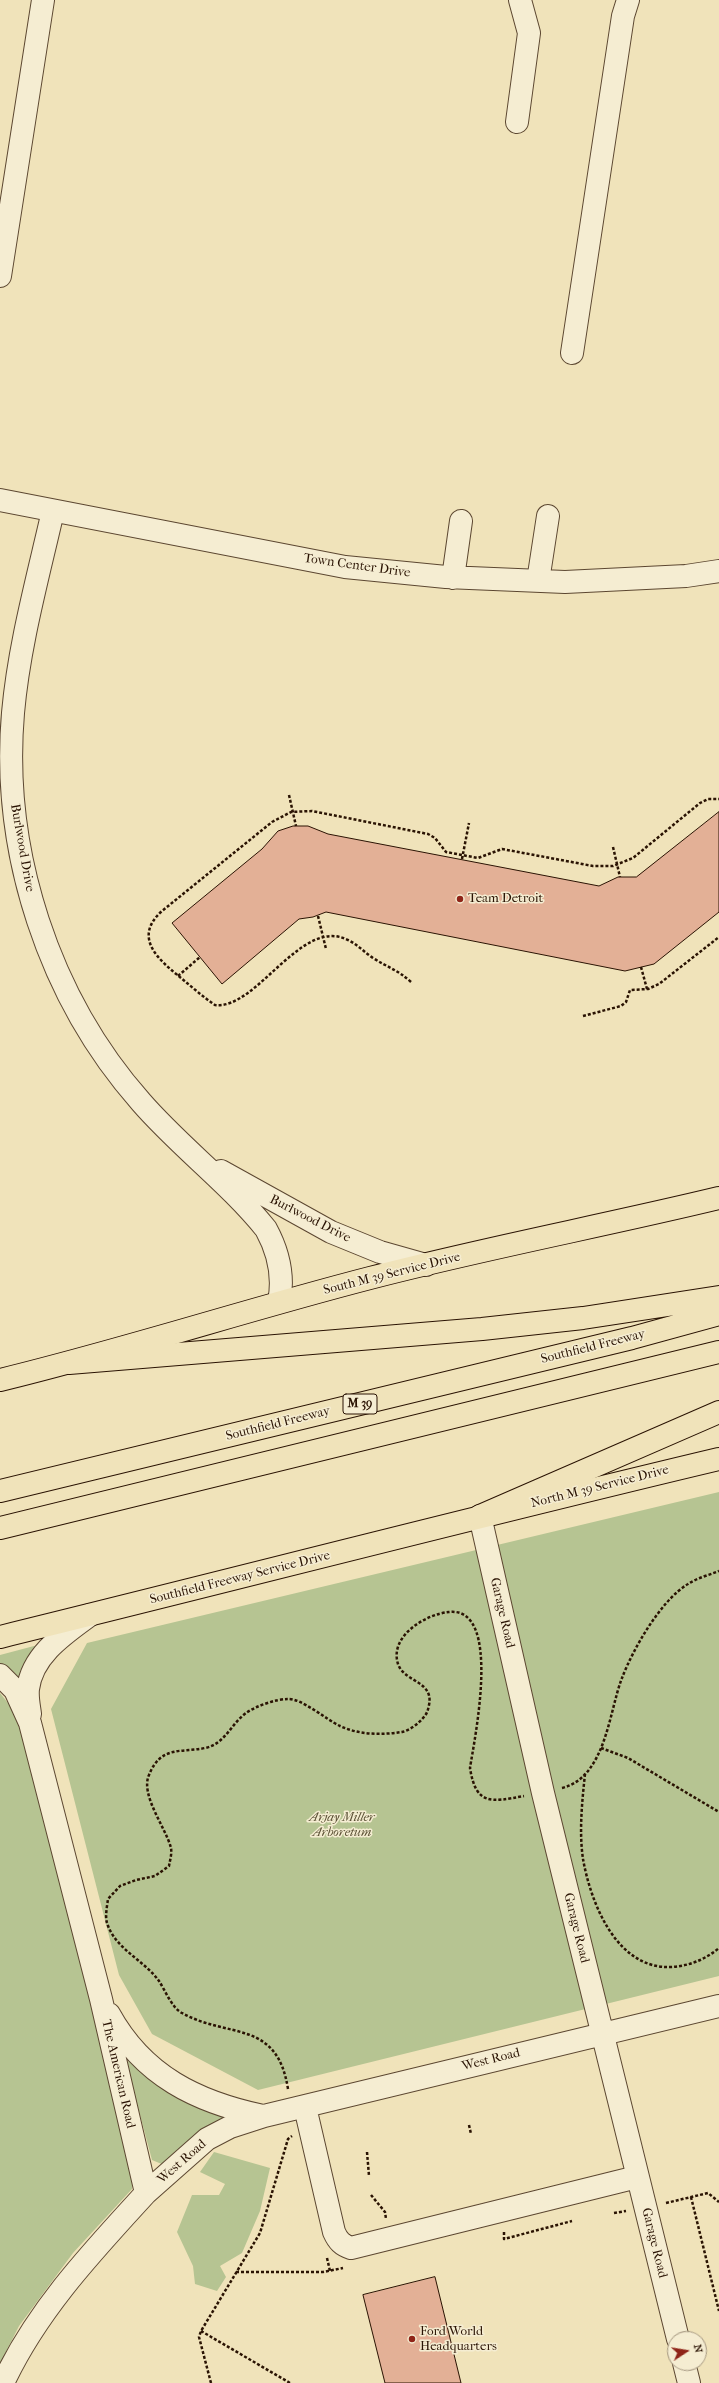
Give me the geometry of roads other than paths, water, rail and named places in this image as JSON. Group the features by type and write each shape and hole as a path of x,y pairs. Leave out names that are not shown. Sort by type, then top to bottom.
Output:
{"main road":[{"name":"South M 39 Service Drive","path":"69,1363 279,1302 426,1265 719,1198"},
{"path":"0,1380 69,1363 482,1329 583,1318 719,1297"},
{"name":"Southfield Freeway","path":"0,1491 632,1338 719,1314"},
{"path":"0,1528 719,1352"},
{"path":"480,1516 719,1412"},
{"name":"North M 39 Service Drive","path":"480,1516 719,1459"},
{"name":"Southfield Freeway Service Drive","path":"0,1637 392,1540 480,1516"}],"street":[{"path":"0,276 43,0"},
{"path":"517,122 529,33 520,0"},
{"path":"572,352 623,16 628,0"},
{"name":"Town Center Drive","path":"0,500 345,567 453,578 565,582 686,576 719,571"},
{"name":"Burlwood Drive","path":"53,511 20,660 13,713 12,791 23,869 50,954 67,991 113,1068 141,1102 199,1159 266,1229 272,1240 282,1280 279,1302"},
{"path":"538,581 548,516"},
{"path":"453,578 461,521"},
{"name":"Burlwood Drive","path":"199,1159 331,1232 380,1252 426,1265"},
{"name":"Garage Road","path":"480,1516 542,1793 676,2331"},
{"name":"The American Road","path":"30,1723 28,1689 34,1669 56,1641 90,1615"},
{"name":"The American Road","path":"0,1675 15,1690 30,1723 101,1999 146,2194"},
{"name":"West Road","path":"101,1999 115,2025 131,2047 151,2068 175,2084 202,2098 230,2109 264,2116"},
{"name":"West Road","path":"146,2194 207,2138 230,2127 264,2116 297,2100 719,2006"},
{"path":"297,2100 334,2232 338,2240 344,2246 360,2247 637,2177"},
{"path":"3,2383 37,2321 93,2251 146,2194"},
{"path":"686,2371 689,2383"}],"place":[{"name":"Team Detroit","path":"460,899"},
{"name":"Ford World Headquarters","path":"412,2339"}],"park label":[{"name":"Arjay Miller Arboretum","path":"342,1826"}]}
